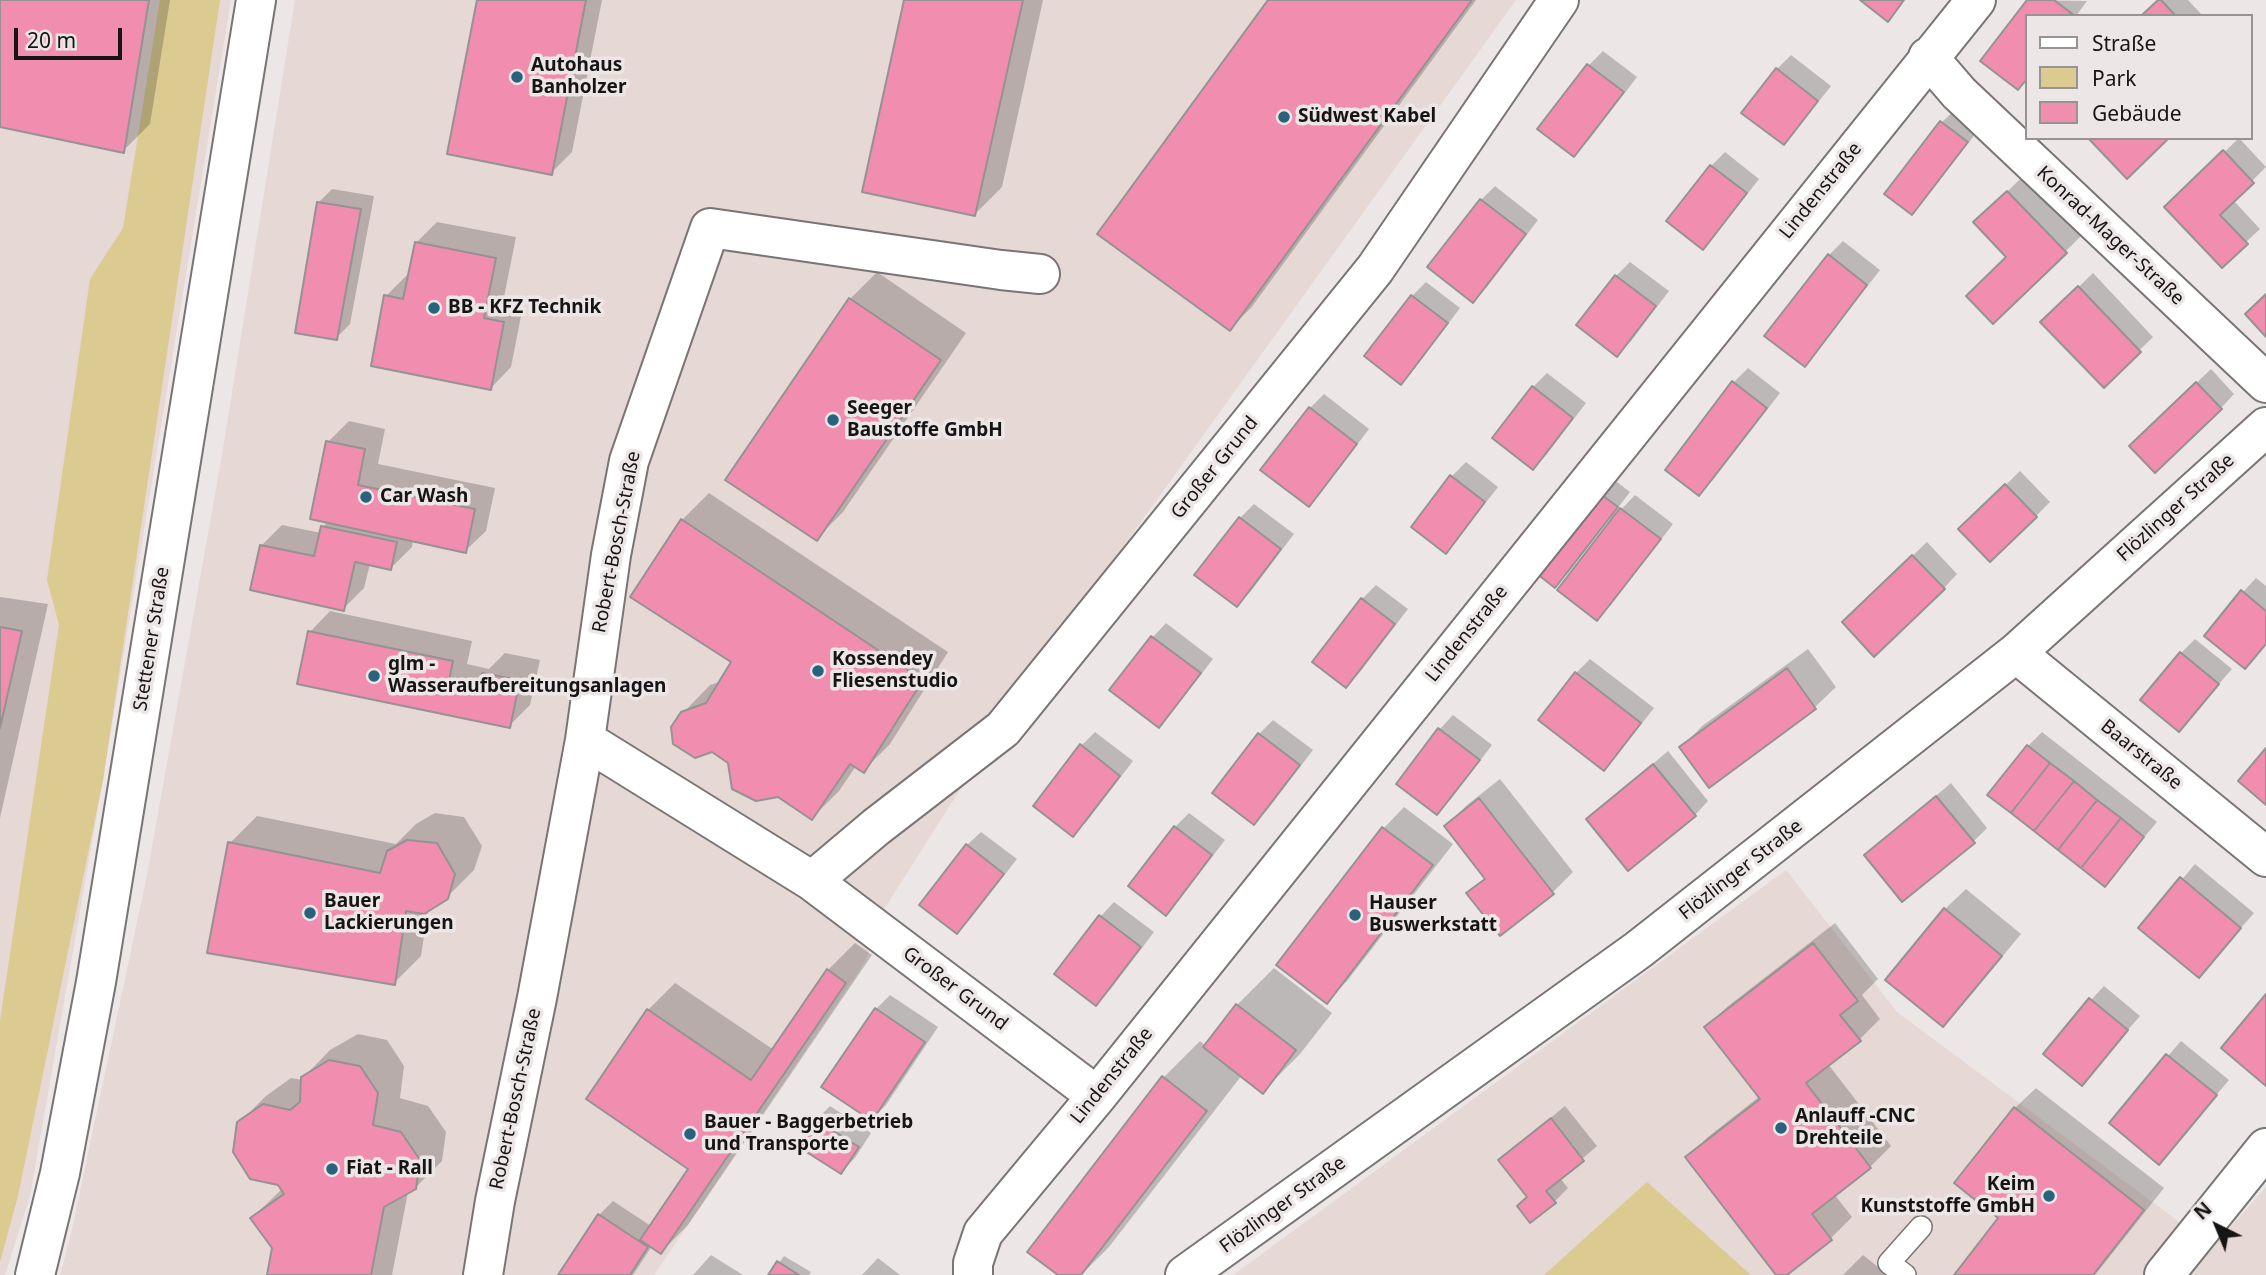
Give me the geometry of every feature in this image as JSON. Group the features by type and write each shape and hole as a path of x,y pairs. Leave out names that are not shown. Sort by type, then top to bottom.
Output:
{"street":[{"name":"Stettener Straße","path":"35,1275 60,1172 96,982 256,0"},
{"name":"Großer Grund","path":"812,881 876,827 1003,729 1375,269 1559,0"},
{"name":"Lindenstraße","path":"973,1275 973,1263 983,1233 1097,1096 1976,0"},
{"name":"Konrad-Mager-Straße","path":"1928,57 1959,93 2266,383"},
{"name":"Robert-Bosch-Straße","path":"483,1275 585,740 611,555 629,461 710,228 1040,274"},
{"name":"Flözlinger Straße","path":"1185,1275 1638,950 2016,653 2266,427"},
{"name":"Baarstraße","path":"2016,653 2266,857"},
{"name":"Großer Grund","path":"585,740 812,881 1097,1096"},
{"path":"2164,1275 2266,1148"}],"lane":[{"path":"1905,1275 1889,1263 1921,1227"}],"shaded area":[{"path":"0,0 231,0 103,780 30,1196 5,1275 0,1275"},
{"path":"295,0 1516,0 1046,654 883,911 865,962 654,1275 60,1275 147,875 222,455"},
{"path":"1786,870 1897,1012 2213,1247 2266,1187 2266,1275 1233,1275"}],"green space":[{"path":"160,0 220,0 103,780 18,1196 0,1262 0,1021 59,625 47,580 90,279 123,228"},
{"path":"1647,1182 1751,1275 1544,1275"}],"building":[{"path":"0,0 149,0 124,153 0,127"},
{"name":"Autohaus Banholzer","path":"477,0 586,0 552,175 447,154"},
{"path":"904,0 1023,0 975,216 862,192"},
{"name":"Südwest Kabel","path":"1268,0 1472,0 1230,331 1097,234"},
{"path":"1860,0 1904,0 1888,22"},
{"path":"2027,0 2054,0 2072,14 2024,14 2024,82 2018,90 1980,61"},
{"path":"2161,0 2174,14 2143,14"},
{"path":"1587,64 1624,92 1574,157 1537,129"},
{"path":"1776,68 1818,101 1784,145 1741,113"},
{"path":"1940,121 1968,142 1912,215 1884,194"},
{"path":"2090,140 2167,140 2127,179"},
{"path":"2223,150 2254,183 2220,215 2248,244 2222,268 2164,207"},
{"path":"1710,165 1747,193 1703,250 1666,221"},
{"path":"2007,191 2067,253 1993,324 1966,296 2006,257 1973,222"},
{"path":"1480,199 1526,234 1473,303 1427,267"},
{"path":"317,202 361,209 337,340 295,333"},
{"name":"BB - KFZ Technik","path":"415,242 496,258 484,318 504,322 491,390 371,366 384,295 403,299"},
{"path":"1828,254 1867,285 1805,367 1764,336"},
{"path":"1615,275 1656,306 1617,357 1576,325"},
{"path":"2078,286 2141,352 2104,388 2040,322"},
{"path":"2266,294 2266,337 2245,314"},
{"path":"1411,295 1448,323 1401,385 1364,356"},
{"name":"Seeger Baustoffe GmbH","path":"849,298 941,360 817,541 725,480"},
{"path":"1732,381 1767,408 1699,496 1665,470"},
{"path":"2196,382 2222,409 2155,473 2129,446"},
{"path":"1532,386 1573,418 1533,470 1492,438"},
{"path":"1309,407 1357,444 1309,507 1260,470"},
{"name":"Car Wash","path":"326,441 365,449 358,485 475,509 466,553 310,519"},
{"path":"1450,475 1485,502 1446,554 1411,527"},
{"path":"2005,484 2037,517 1990,562 1958,529"},
{"path":"1598,492 1618,507 1555,588 1536,573"},
{"path":"1620,508 1661,539 1597,621 1557,590"},
{"path":"1239,517 1281,549 1237,607 1194,575"},
{"name":"Kossendey Fliesenstudio","path":"681,519 923,680 864,773 850,764 812,820 778,797 756,801 732,789 728,763 712,752 695,758 673,744 671,727 681,712 706,703 731,662 630,597"},
{"path":"321,526 397,542 391,570 355,562 344,611 250,590 260,545 314,556"},
{"path":"1912,555 1945,589 1874,657 1842,622"},
{"path":"2241,590 2266,611 2266,644 2245,669 2204,636"},
{"path":"1361,598 1395,624 1346,688 1312,662"},
{"path":"0,627 22,631 0,728"},
{"name":"glm - Wasseraufbereitungsanlagen","path":"308,631 453,661 448,685 478,691 482,673 520,680 510,728 297,684"},
{"path":"1151,636 1201,673 1159,728 1109,690"},
{"path":"2180,652 2219,684 2179,732 2140,700"},
{"path":"1787,668 1816,709 1709,788 1679,747"},
{"path":"1575,672 1641,723 1604,771 1538,720"},
{"path":"1438,728 1480,760 1437,815 1396,784"},
{"path":"1258,733 1300,765 1254,825 1212,793"},
{"path":"1080,744 1120,776 1073,837 1033,806"},
{"path":"2027,745 2050,763 2011,813 1987,795"},
{"path":"2266,748 2266,805 2238,781"},
{"path":"2050,763 2074,781 2034,831 2011,813"},
{"path":"1653,764 1696,816 1628,871 1586,819"},
{"path":"2074,781 2097,800 2058,850 2034,831"},
{"path":"1936,796 1975,843 1902,902 1864,855"},
{"path":"1479,798 1554,894 1500,936 1466,893 1485,879 1444,826"},
{"path":"2097,800 2121,818 2081,868 2058,850"},
{"path":"2121,818 2144,837 2105,887 2081,868"},
{"path":"1174,826 1212,855 1166,916 1128,886"},
{"name":"Hauser Buswerkstatt","path":"1382,827 1433,865 1327,1004 1276,965"},
{"name":"Bauer Lackierungen","path":"407,840 437,843 455,874 448,899 424,914 406,911 395,985 207,953 228,842 380,873 387,851"},
{"path":"966,844 1004,874 957,934 919,905"},
{"path":"2180,877 2241,928 2199,978 2138,928"},
{"path":"1944,908 2002,956 1943,1027 1885,980"},
{"path":"1099,915 1141,947 1096,1006 1054,974"},
{"name":"Anlauff -CNC Drehteile","path":"1813,943 1858,1001 1840,1015 1861,1041 1806,1083 1871,1168 1812,1214 1832,1240 1787,1275 1776,1275 1685,1157 1760,1099 1704,1027"},
{"name":"Bauer - Baggerbetrieb und Transporte","path":"827,969 846,983 661,1254 640,1240 688,1169 586,1099 647,1009 751,1080"},
{"path":"2266,994 2266,1086 2221,1048"},
{"path":"2089,998 2128,1030 2082,1086 2043,1054"},
{"path":"1236,1004 1296,1050 1263,1094 1203,1047"},
{"path":"875,1008 925,1042 872,1121 821,1087"},
{"path":"2166,1054 2217,1095 2159,1165 2109,1123"},
{"name":"Fiat - Rall","path":"329,1060 360,1066 378,1093 373,1125 401,1132 420,1160 416,1189 384,1207 371,1275 267,1275 272,1248 250,1218 284,1194 278,1185 250,1179 233,1152 237,1122 263,1104 290,1110 300,1102 301,1077"},
{"path":"1162,1076 1207,1111 1081,1275 1058,1275 1027,1252"},
{"name":"Keim Kunststoffe GmbH","path":"2014,1107 2144,1210 2093,1275 1954,1275 1998,1218 1954,1183"},
{"path":"1551,1118 1584,1161 1546,1191 1556,1203 1530,1223 1517,1206 1527,1197 1498,1160"},
{"path":"815,1119 859,1147 841,1174 797,1146"},
{"path":"598,1214 648,1247 630,1275 558,1275"},
{"path":"777,1261 799,1275 768,1275"}],"place":[{"name":"Autohaus Banholzer","path":"517,77"},
{"name":"Südwest Kabel","path":"1284,117"},
{"name":"BB - KFZ Technik","path":"434,308"},
{"name":"Seeger Baustoffe GmbH","path":"833,420"},
{"name":"Car Wash","path":"366,497"},
{"name":"Kossendey Fliesenstudio","path":"818,671"},
{"name":"glm - Wasseraufbereitungsanlagen","path":"374,676"},
{"name":"Bauer Lackierungen","path":"310,913"},
{"name":"Hauser Buswerkstatt","path":"1355,915"},
{"name":"Anlauff -CNC Drehteile","path":"1781,1128"},
{"name":"Bauer - Baggerbetrieb und Transporte","path":"690,1134"},
{"name":"Fiat - Rall","path":"332,1169"},
{"name":"Keim Kunststoffe GmbH","path":"2049,1196"}]}
